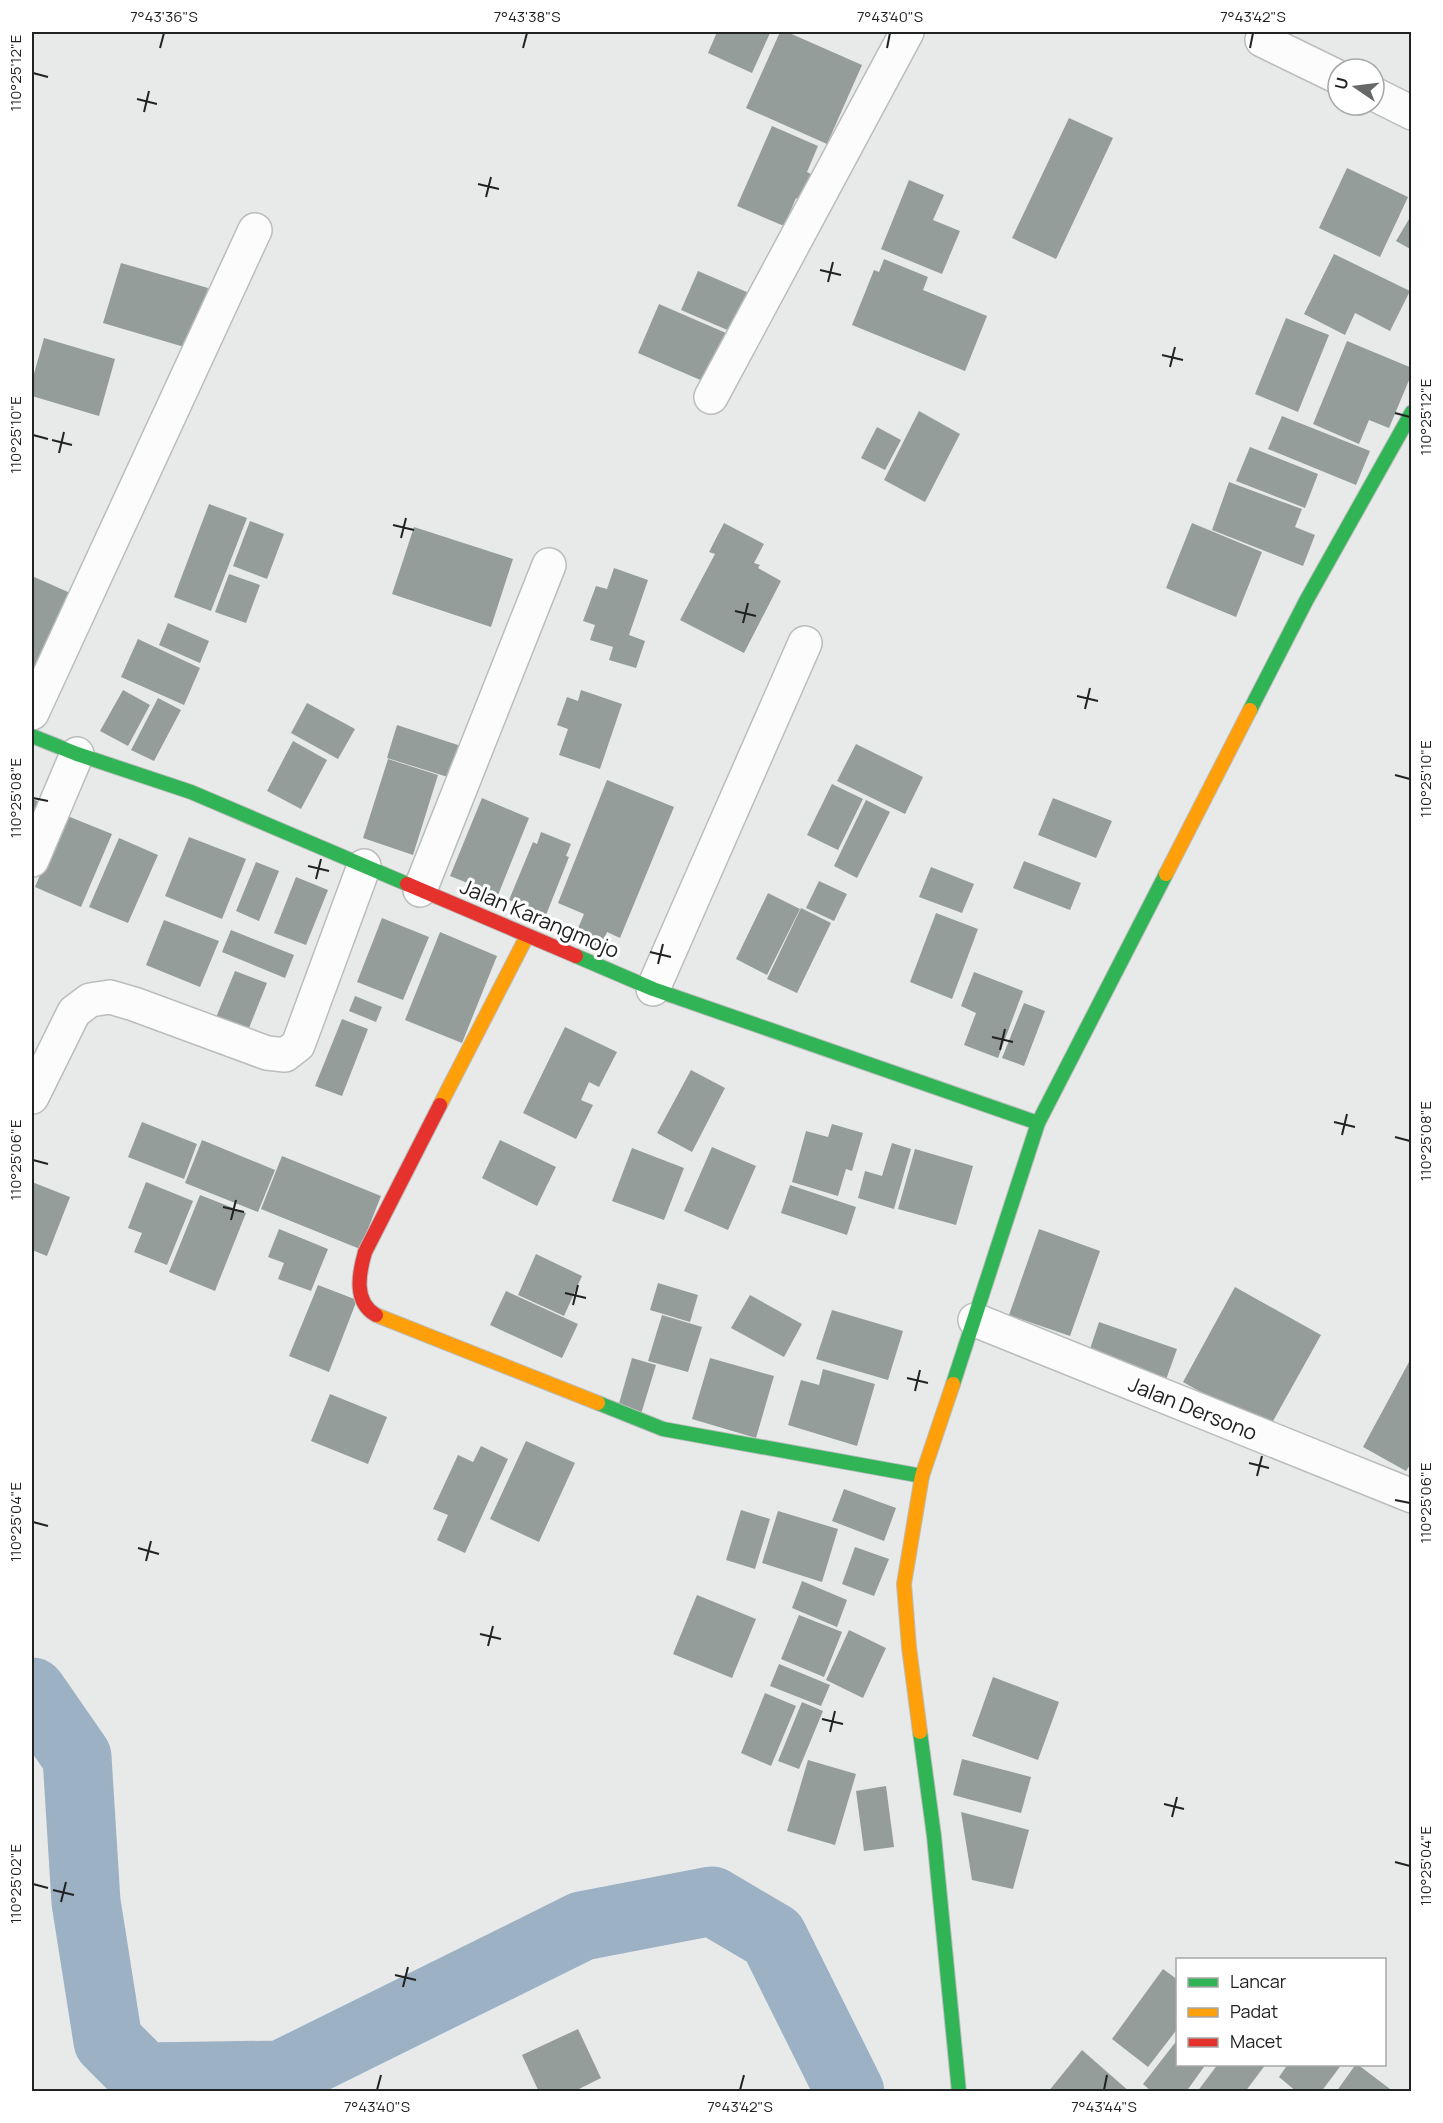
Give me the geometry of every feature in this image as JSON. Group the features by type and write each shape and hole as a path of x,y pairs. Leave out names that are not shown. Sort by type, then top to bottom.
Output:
{"street":[{"path":"711,397 907,32"},
{"path":"1263,40 1326,71"},
{"path":"1386,100 1412,113"},
{"path":"32,713 255,230"},
{"path":"959,2091 934,1836 909,1647 904,1584 922,1476 1038,1123 1306,601 1412,412"},
{"path":"420,890 549,565"},
{"path":"653,989 806,643"},
{"name":"Jalan Karangmojo","path":"32,736 76,754 191,792 653,989 1038,1123"},
{"path":"32,860 76,754"},
{"path":"32,1097 74,1012 90,1000 110,997 267,1053 285,1055 298,1045 364,866"},
{"path":"527,936 365,1252 358,1278 362,1301 373,1314 663,1429 922,1476"},
{"name":"Jalan Dersono","path":"975,1320 1412,1496"}],"building":[{"path":"717,32 770,33 752,73 708,53"},
{"path":"780,32 787,32 862,65 827,144 746,108"},
{"path":"1069,118 1113,138 1056,259 1012,238"},
{"path":"772,126 818,146 807,172 817,177 806,203 796,198 784,226 737,206"},
{"path":"1347,168 1408,197 1380,257 1319,228"},
{"path":"909,180 944,195 933,220 960,231 942,274 881,249"},
{"path":"1412,214 1412,250 1396,241"},
{"path":"1334,254 1410,291 1390,331 1355,313 1345,335 1304,314"},
{"path":"884,259 928,277 923,290 987,316 965,371 852,325 874,270 879,272"},
{"path":"121,263 208,288 191,349 103,323"},
{"path":"698,271 749,293 732,332 681,310"},
{"path":"659,304 726,333 705,382 638,353"},
{"path":"1286,318 1329,335 1298,412 1255,394"},
{"path":"44,338 115,359 99,416 32,396 32,381"},
{"path":"1347,341 1412,368 1389,428 1369,420 1359,444 1313,424"},
{"path":"919,411 960,434 925,502 884,480"},
{"path":"1282,416 1370,451 1356,485 1268,449"},
{"path":"877,427 901,440 885,470 861,458"},
{"path":"1250,447 1318,474 1305,508 1236,481"},
{"path":"1229,482 1302,509 1295,527 1315,535 1303,566 1212,530"},
{"path":"209,504 247,518 211,611 174,597"},
{"path":"250,521 284,534 267,579 233,566"},
{"path":"724,523 764,544 754,563 760,565 758,568 781,581 744,653 680,620 715,554 709,552"},
{"path":"1192,523 1262,552 1236,617 1166,588"},
{"path":"414,527 513,559 491,627 392,594"},
{"path":"614,568 648,580 629,635 645,641 636,668 609,660 613,647 590,640 595,625 583,621 596,586 607,589"},
{"path":"229,574 260,585 246,623 215,612"},
{"path":"32,576 77,596 32,686"},
{"path":"168,623 209,641 200,663 159,645"},
{"path":"138,639 200,668 184,705 121,677"},
{"path":"123,690 150,705 128,746 100,731"},
{"path":"581,690 622,704 600,769 559,755 568,729 557,725 567,697 578,701"},
{"path":"158,698 181,710 154,761 131,750"},
{"path":"307,703 355,729 338,759 291,733"},
{"path":"397,725 461,746 451,778 387,758"},
{"path":"293,741 327,760 301,809 267,791"},
{"path":"856,744 923,777 905,814 837,781"},
{"path":"388,759 438,775 413,855 363,838"},
{"path":"607,780 674,807 620,938 607,932 600,950 574,938 584,914 558,903"},
{"path":"832,784 863,799 838,850 807,835"},
{"path":"482,798 529,818 498,895 450,876"},
{"path":"1053,798 1112,821 1096,858 1038,835"},
{"path":"32,799 40,802 32,821"},
{"path":"866,800 890,812 857,878 834,866"},
{"path":"65,815 112,834 81,907 35,887"},
{"path":"541,832 571,844 566,856 569,857 546,915 509,900 533,842 537,844"},
{"path":"189,837 246,859 222,919 165,896"},
{"path":"119,838 158,855 128,923 89,907"},
{"path":"1024,861 1081,883 1070,910 1013,888"},
{"path":"256,862 279,871 259,921 236,911"},
{"path":"931,867 974,884 962,913 919,897"},
{"path":"296,877 328,890 306,945 274,933"},
{"path":"819,881 847,894 834,921 806,908"},
{"path":"768,893 800,909 767,975 736,959"},
{"path":"801,908 831,923 797,993 767,979"},
{"path":"936,913 978,929 952,999 910,982"},
{"path":"382,918 429,937 403,1000 357,982"},
{"path":"164,920 219,941 200,987 146,965"},
{"path":"231,930 294,955 285,978 222,952"},
{"path":"440,932 497,956 462,1043 405,1020"},
{"path":"235,971 267,983 247,1033 215,1020"},
{"path":"974,972 1023,991 998,1058 964,1045 976,1013 961,1006"},
{"path":"355,996 382,1007 376,1022 349,1011"},
{"path":"1024,1003 1045,1011 1024,1066 1002,1058"},
{"path":"342,1019 368,1029 342,1096 315,1086"},
{"path":"565,1027 617,1052 599,1087 589,1082 581,1100 593,1105 576,1139 523,1113"},
{"path":"691,1070 725,1088 692,1152 657,1133"},
{"path":"142,1122 197,1144 184,1179 128,1157"},
{"path":"832,1124 863,1133 852,1171 846,1169 838,1196 792,1182 806,1131 828,1137"},
{"path":"202,1140 275,1170 258,1212 185,1183"},
{"path":"500,1140 556,1167 537,1206 482,1178"},
{"path":"892,1143 911,1149 894,1209 858,1198 865,1171 882,1176"},
{"path":"712,1147 756,1166 728,1230 684,1211"},
{"path":"632,1148 684,1168 664,1220 612,1201"},
{"path":"915,1149 973,1166 956,1225 898,1209"},
{"path":"282,1156 381,1196 360,1249 261,1209"},
{"path":"32,1182 70,1197 47,1256 32,1250"},
{"path":"146,1182 193,1201 167,1265 134,1252 142,1233 128,1228"},
{"path":"790,1185 856,1207 847,1235 781,1213"},
{"path":"200,1195 246,1213 215,1291 169,1272"},
{"path":"279,1229 328,1249 311,1291 278,1279 284,1263 268,1257"},
{"path":"1039,1229 1100,1251 1070,1336 1009,1315"},
{"path":"536,1254 582,1276 564,1316 518,1295"},
{"path":"658,1283 698,1295 690,1322 650,1310"},
{"path":"318,1285 357,1300 329,1372 289,1356"},
{"path":"1235,1287 1321,1335 1268,1430 1183,1382"},
{"path":"506,1291 578,1324 562,1358 490,1325"},
{"path":"750,1295 802,1324 784,1357 731,1328"},
{"path":"832,1310 903,1331 888,1380 816,1359"},
{"path":"662,1315 702,1327 688,1372 648,1361"},
{"path":"1099,1322 1177,1349 1163,1388 1086,1361"},
{"path":"632,1358 656,1365 641,1414 618,1407"},
{"path":"710,1358 774,1376 756,1438 692,1419"},
{"path":"1409,1362 1412,1363 1412,1462 1406,1471 1363,1447"},
{"path":"823,1369 875,1384 857,1446 788,1425 801,1380 819,1385"},
{"path":"330,1394 387,1417 368,1464 311,1441"},
{"path":"526,1441 575,1463 539,1542 490,1519"},
{"path":"481,1446 508,1459 465,1553 437,1540 448,1515 433,1509 458,1455 473,1462"},
{"path":"844,1489 896,1508 884,1541 832,1521"},
{"path":"741,1510 770,1519 755,1569 726,1560"},
{"path":"778,1511 838,1529 822,1582 762,1563"},
{"path":"855,1547 889,1559 874,1596 842,1584"},
{"path":"802,1581 847,1600 837,1627 792,1608"},
{"path":"697,1595 756,1619 732,1678 673,1654"},
{"path":"799,1615 842,1632 824,1677 781,1659"},
{"path":"849,1630 886,1648 863,1698 826,1680"},
{"path":"779,1664 830,1685 821,1706 770,1686"},
{"path":"993,1677 1059,1702 1038,1760 972,1736"},
{"path":"765,1693 796,1706 771,1766 741,1753"},
{"path":"802,1702 823,1711 799,1769 778,1761"},
{"path":"962,1759 1031,1777 1021,1813 953,1795"},
{"path":"808,1760 856,1774 835,1845 787,1831"},
{"path":"886,1786 894,1847 864,1851 856,1791"},
{"path":"961,1812 1029,1830 1013,1889 972,1880"},
{"path":"1163,1969 1176,1979 1176,2031 1148,2067 1112,2039"},
{"path":"578,2029 601,2078 573,2092 539,2092 522,2055"},
{"path":"1176,2042 1176,2066 1205,2066 1186,2092 1152,2092 1143,2084"},
{"path":"1082,2050 1130,2092 1048,2092"},
{"path":"1216,2066 1264,2066 1245,2092 1197,2092"},
{"path":"1287,2066 1340,2066 1321,2092 1297,2092 1279,2077"},
{"path":"1355,2066 1360,2066 1394,2092 1336,2092"}],"waterway":[{"path":"32,1692 77,1757 86,1902 108,2041 144,2077 281,2075 582,1926 712,1901 773,1937 850,2092"}],"traffic: fast":[{"path":"1250,710 1306,601 1412,412"},
{"path":"32,736 77,754 191,792 407,884"},
{"path":"953,1384 1038,1123 1166,874"},
{"path":"576,956 653,989 1038,1123"},
{"path":"598,1403 663,1429 922,1476"},
{"path":"920,1732 934,1836 959,2092"}],"traffic: slow":[{"path":"1166,874 1250,710"},
{"path":"440,1105 527,936"},
{"path":"376,1315 598,1403"},
{"path":"920,1732 909,1647 904,1584 922,1476 953,1384"}],"traffic: jam":[{"path":"407,884 576,956"},
{"path":"376,1315 364,1303 361,1295 360,1278 365,1252 440,1105"}]}
